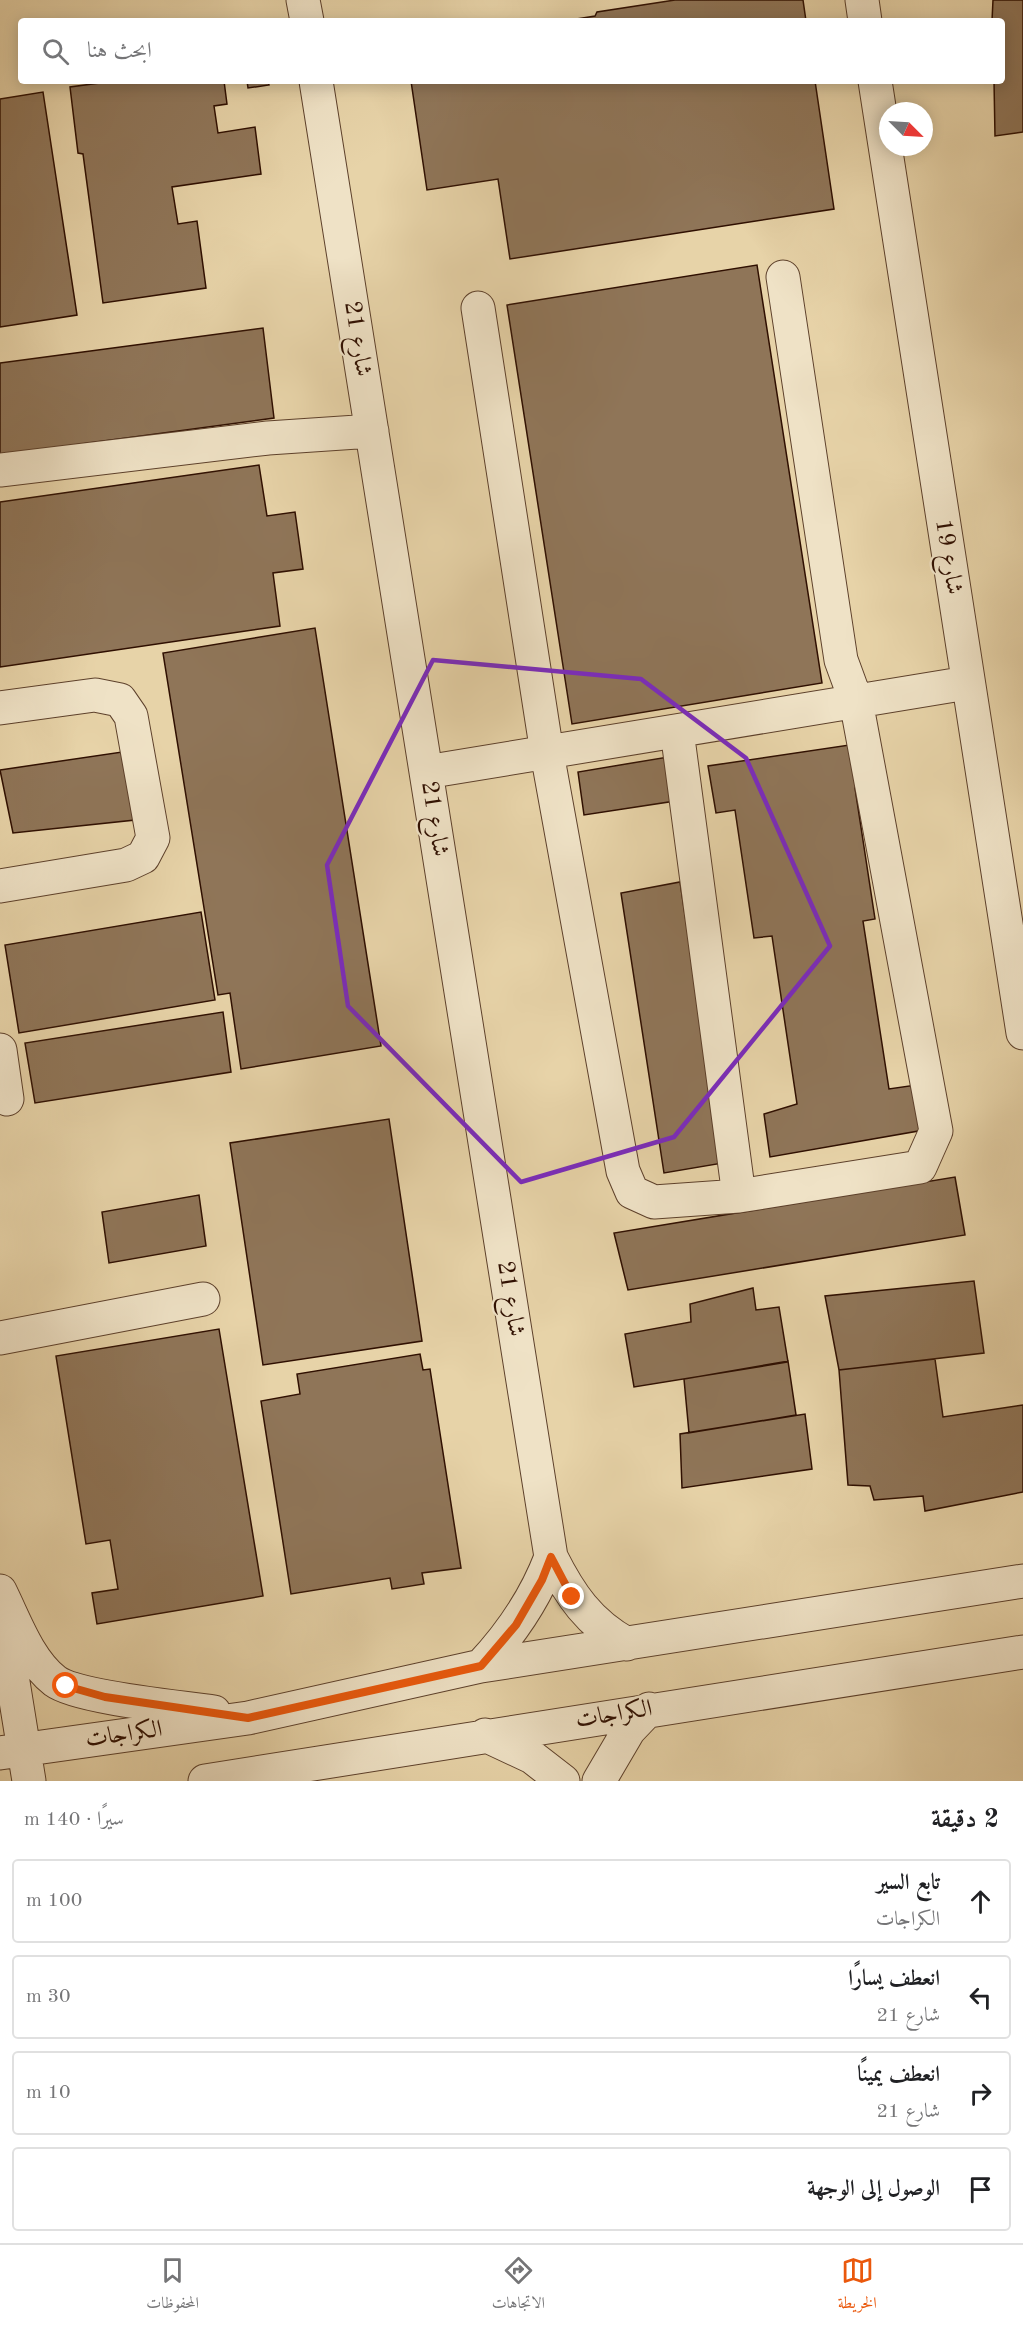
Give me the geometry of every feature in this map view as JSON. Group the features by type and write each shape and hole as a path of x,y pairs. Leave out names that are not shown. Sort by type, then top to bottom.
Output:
{"street":[{"path":"303,0 306,18"},
{"path":"862,0 865,18"},
{"name":"شارع 21","path":"316,84 551,1557 572,1597 583,1611 596,1624 627,1644"},
{"name":"شارع 19","path":"875,84 1023,1033"},
{"path":"478,308 547,753 621,1160 627,1182 632,1192 654,1202 739,1196 920,1167 936,1131 856,701 841,660 783,277"},
{"path":"0,470 268,438 372,431"},
{"path":"426,772 967,682"},
{"path":"0,708 95,695 120,700 131,716 153,838 143,857 126,865 0,886"},
{"path":"677,731 739,1196"},
{"path":"0,1050 7,1099"},
{"path":"0,1338 203,1299"},
{"path":"481,1666 516,1625 542,1580 551,1557"},
{"name":"الكراجات","path":"12,1751 248,1718 481,1666 1023,1581"},
{"name":"الكراجات","path":"0,1591 34,1659 56,1682 105,1697 248,1718"},
{"path":"0,1601 12,1751 29,1781"},
{"name":"الكراجات","path":"205,1781 649,1709 1018,1654"},
{"path":"599,1781 629,1730 649,1709"},
{"path":"485,1735 532,1757 563,1781"}],"highlighted area":[{"path":"433,660 641,679 746,758 830,946 674,1137 521,1182 348,1006 327,865"}],"building":[{"path":"675,0 803,0 806,18 583,18 595,16 597,12"},
{"path":"993,0 1023,0 1023,132 995,136 994,84 1005,84 1005,18 992,18"},
{"path":"92,84 224,84 227,104 214,106 218,133 255,127 261,174 172,187 178,224 197,221 206,288 103,303 83,154 78,153 70,87"},
{"path":"247,84 269,85 248,88"},
{"path":"411,84 815,84 834,209 510,259 498,179 427,190"},
{"path":"43,92 77,315 0,327 0,99"},
{"path":"43,92 77,315 0,327 0,99"},
{"path":"757,265 822,683 572,724 507,305"},
{"path":"263,328 274,418 0,455 0,363"},
{"path":"259,465 267,516 295,512 303,569 273,573 280,626 0,667 0,502"},
{"path":"315,628 381,1046 241,1069 230,993 218,995 163,653"},
{"path":"856,744 863,785 855,788 875,919 863,921 889,1089 923,1084 924,1130 770,1157 764,1114 797,1104 772,936 754,938 735,810 716,813 708,766"},
{"path":"122,752 135,820 13,833 0,770"},
{"path":"668,757 675,801 584,815 578,772"},
{"path":"680,882 723,1163 664,1173 621,893"},
{"path":"201,912 215,1000 19,1033 5,945"},
{"path":"223,1012 231,1072 35,1103 25,1043"},
{"path":"389,1119 422,1341 263,1365 230,1143"},
{"path":"955,1177 965,1235 628,1290 614,1233"},
{"path":"199,1195 206,1246 109,1263 102,1212"},
{"path":"974,1281 984,1353 839,1370 825,1296"},
{"path":"753,1288 756,1310 779,1307 788,1362 634,1387 625,1334 691,1322 690,1304"},
{"path":"219,1329 263,1596 97,1624 92,1593 118,1589 110,1540 86,1544 56,1356"},
{"path":"420,1354 423,1370 430,1369 461,1568 422,1573 424,1584 392,1589 390,1578 291,1594 261,1401 300,1394 297,1374"},
{"path":"935,1359 943,1417 1023,1405 1023,1492 925,1511 923,1496 874,1500 870,1486 848,1485 839,1370"},
{"path":"788,1361 796,1415 689,1433 684,1379"},
{"path":"805,1414 812,1469 682,1488 680,1434"}],"route":[{"path":"66,1686 105,1697 248,1718 481,1666 516,1625 531,1602 551,1557 572,1597"}]}
